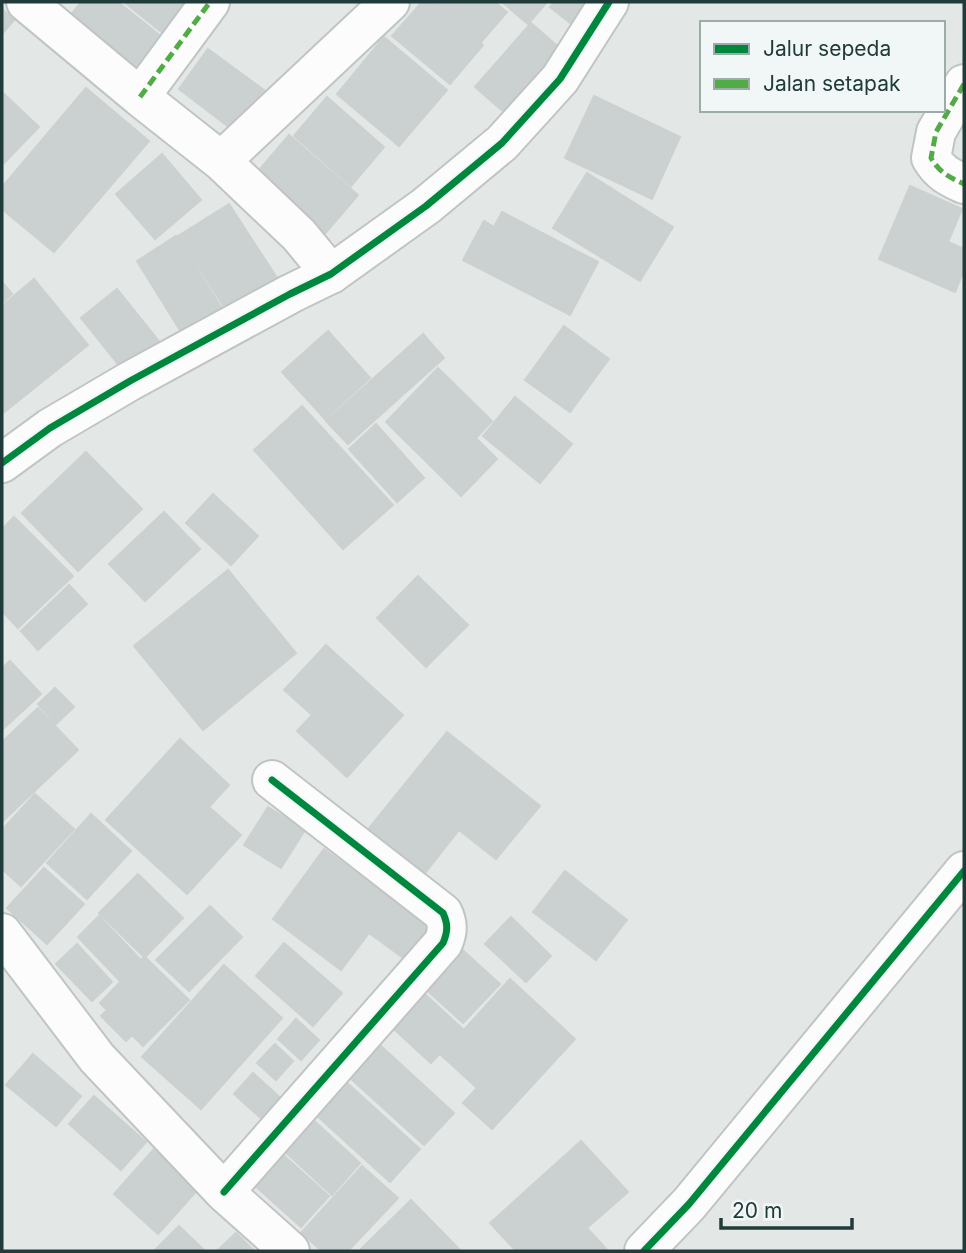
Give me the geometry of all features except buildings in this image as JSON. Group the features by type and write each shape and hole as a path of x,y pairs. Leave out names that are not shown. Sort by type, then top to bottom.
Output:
{"street":[{"path":"26,2 221,161 299,235 331,274"},
{"path":"140,97 210,2"},
{"path":"221,161 390,2"},
{"path":"2,463 50,428 130,381 331,274 426,206 502,143 560,79 609,2"},
{"path":"964,84 936,132 931,158 938,168 964,184"},
{"path":"224,1192 443,943 447,932 443,913 272,780"},
{"path":"644,1251 689,1204 964,871"},
{"path":"2,933 97,1058 224,1192 290,1251"}],"marked path":[{"path":"140,97 210,2"},
{"path":"964,84 936,132 931,158 945,174 964,184"}],"cycle path":[{"path":"2,463 50,428 130,381 331,274 426,206 502,143 560,79 609,2"},
{"path":"224,1192 443,943 447,931 443,913 272,780"},
{"path":"644,1251 689,1204 964,871"}]}
